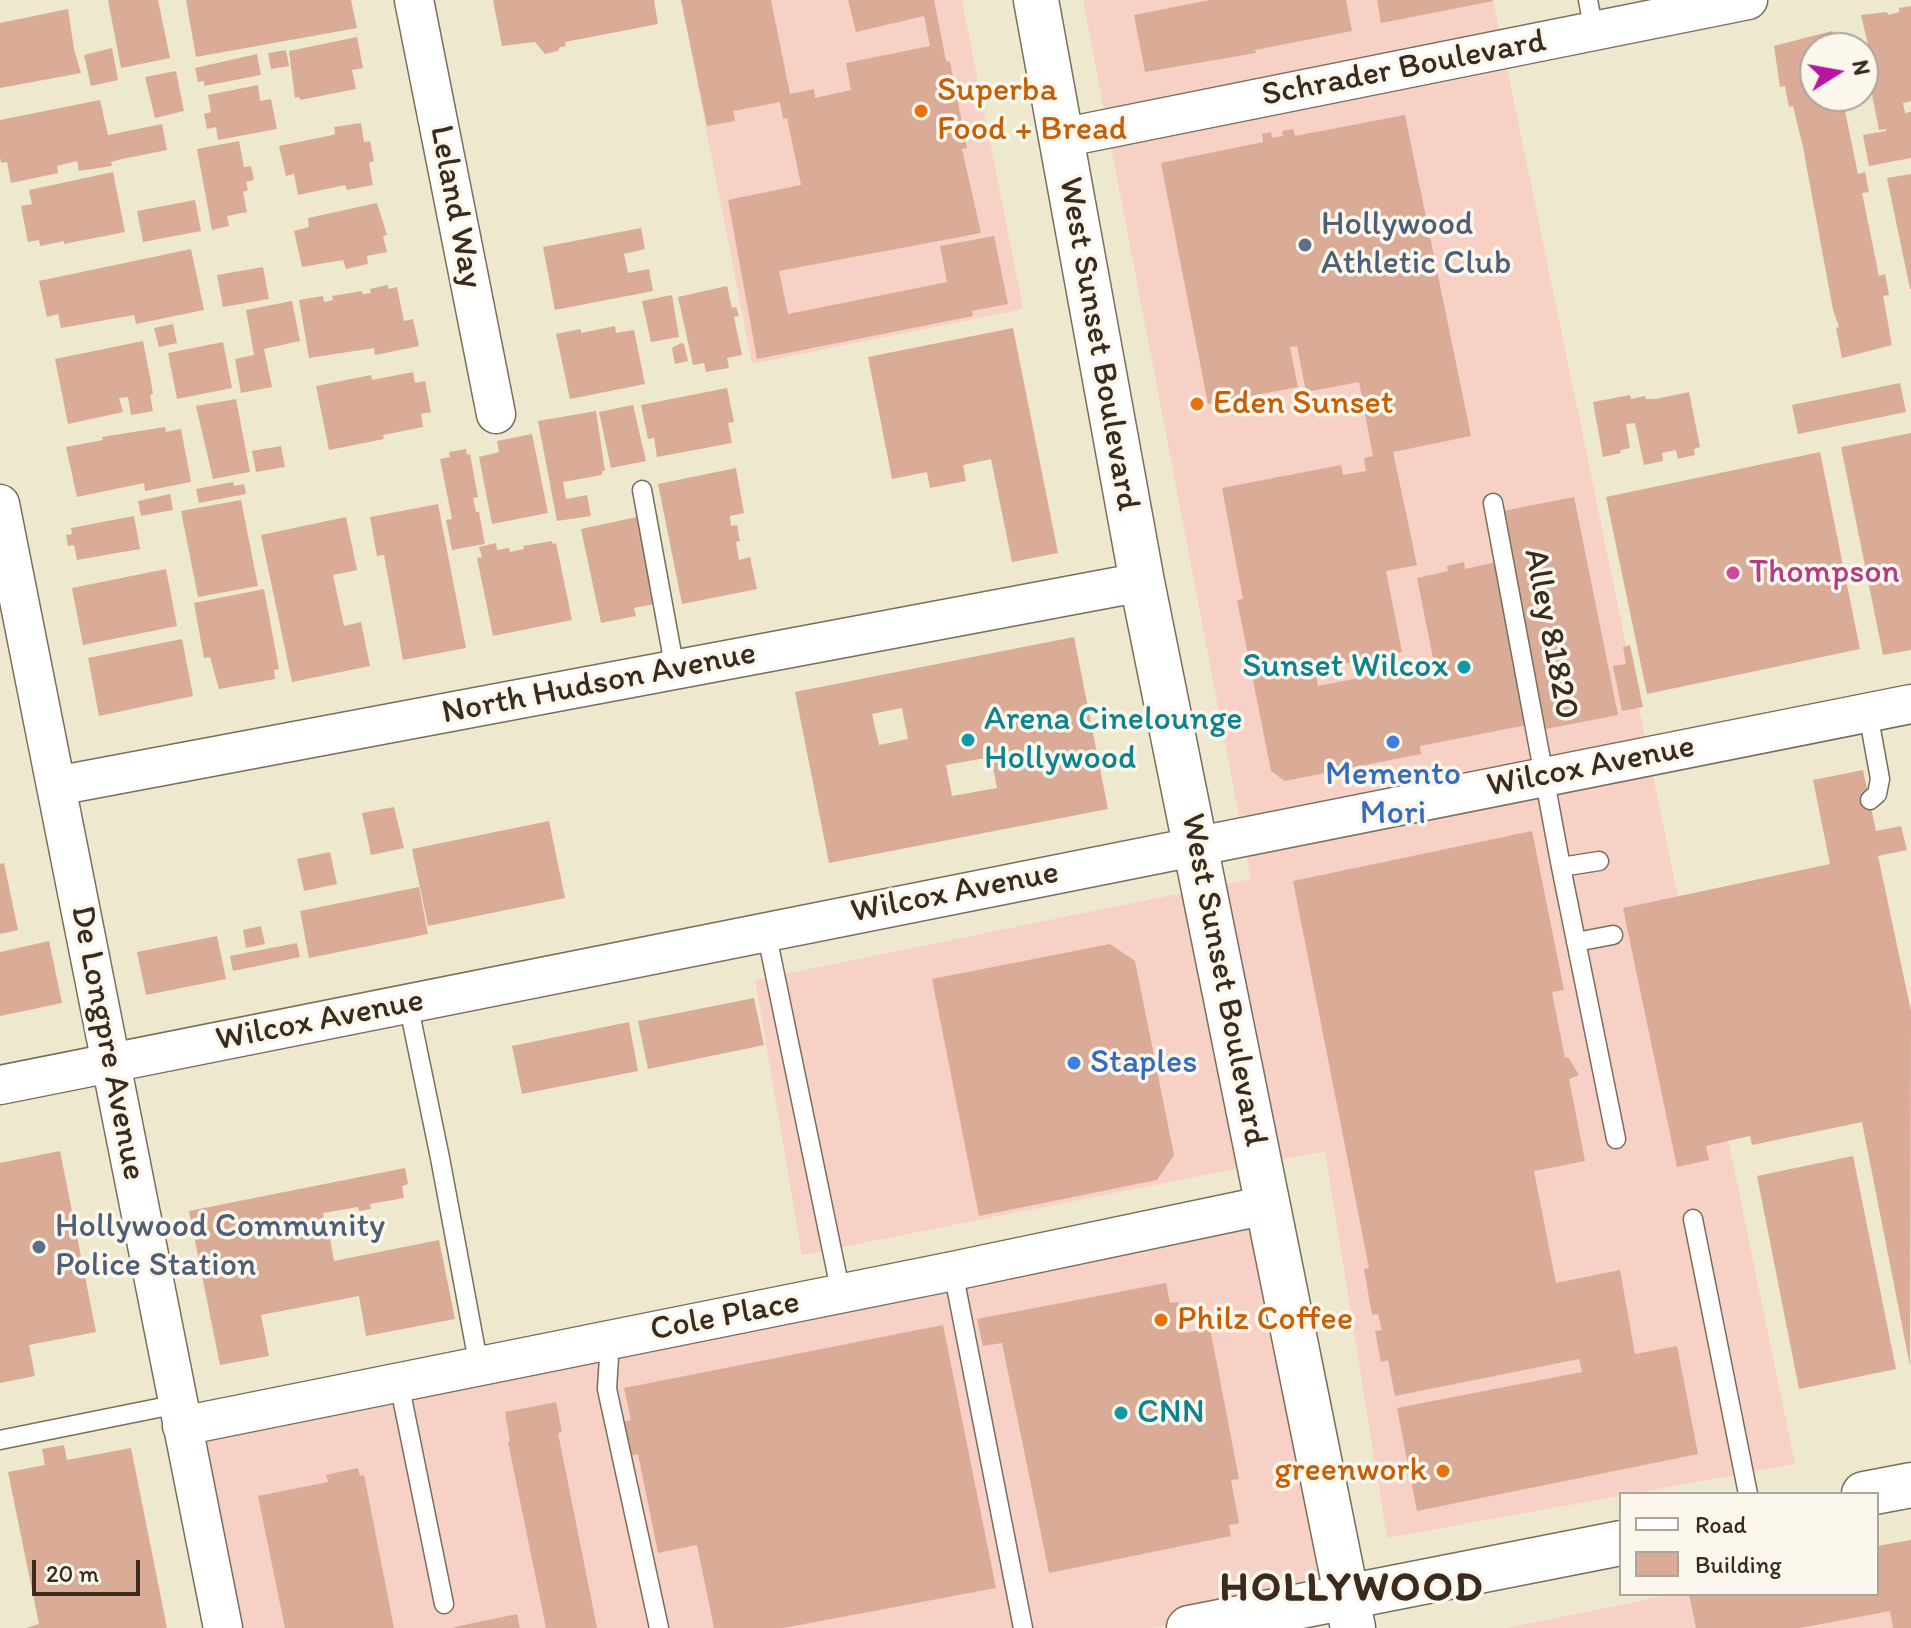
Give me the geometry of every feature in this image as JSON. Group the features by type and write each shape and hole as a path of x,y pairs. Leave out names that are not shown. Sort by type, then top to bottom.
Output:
{"main road":[{"name":"West Sunset Boulevard","path":"1036,0 1142,582 1349,1613"},
{"path":"1874,1492 1911,1485"},
{"path":"1189,1628 1349,1613 1619,1544"}],"street":[{"name":"Leland Way","path":"414,0 496,414"},
{"name":"Schrader Boulevard","path":"1061,138 1591,15 1748,0"},
{"name":"De Longpre Avenue","path":"0,504 7,579 56,786 223,1628"},
{"name":"North Hudson Avenue","path":"56,786 1142,582"},
{"name":"Wilcox Avenue","path":"0,1085 1911,704"},
{"name":"Cole Place","path":"180,1415 399,1383 1267,1205"}],"lane":[{"path":"642,490 675,670"},
{"name":"Alley 81820","path":"1493,503 1616,1139"},
{"path":"1868,713 1880,779 1877,794 1870,800"},
{"path":"1561,867 1599,861"},
{"path":"766,931 841,1294"},
{"path":"1576,942 1613,935"},
{"path":"408,1003 479,1367"},
{"path":"1693,1219 1748,1492"},
{"path":"953,1271 1023,1628"},
{"path":"610,1341 607,1389 659,1628"},
{"path":"399,1383 444,1604"},
{"path":"0,1440 180,1415"}],"shaded area":[{"path":"681,0 962,0 1023,309 752,364"},
{"path":"1083,0 1493,0 1795,1464 1641,1492 1619,1492 1619,1496 1387,1538 1325,1151 802,1255 755,980 1251,879"},
{"path":"1263,1216 1336,1591 1152,1628 1028,1628 959,1275"},
{"path":"948,1279 1017,1628 229,1628 188,1433"},
{"path":"1665,1596 1879,1596 1911,1628 1506,1628"}],"building":[{"path":"108,0 158,0 170,58 121,68"},
{"path":"186,0 351,0 357,28 196,57"},
{"path":"493,0 654,0 658,24 565,42 566,46 558,51 545,54 535,42 502,46"},
{"path":"681,0 771,0 790,94 814,89 815,98 851,90 846,63 930,46 924,16 856,32 848,0 934,0 946,61 950,62 967,148 962,149 981,233 779,271 788,314 947,282 940,246 994,236 1008,304 972,311 973,316 757,359 728,200 801,185 787,118 783,119 780,102 733,111 735,121 707,126"},
{"path":"1209,0 1346,0 1352,31 1255,50 1256,53 1145,72 1134,15"},
{"path":"1377,0 1493,0 1493,1 1381,23"},
{"path":"1911,6 1911,101 1903,103 1905,113 1911,112 1911,158 1869,166 1863,135 1886,129 1879,130 1875,112 1879,112 1879,32 1865,32 1861,15 1887,12 1888,15 1899,12 1899,8"},
{"path":"68,9 81,73 0,88 0,23"},
{"path":"357,37 363,68 352,70 356,89 300,100 299,97 295,98 289,51"},
{"path":"1799,40 1799,112 1845,112 1858,174 1865,172 1869,192 1862,193 1879,276 1885,274 1889,295 1883,296 1892,345 1842,358 1836,328 1839,327 1833,310 1803,147 1793,106 1789,107 1785,86 1780,87 1774,46"},
{"path":"112,48 118,80 91,86 84,55"},
{"path":"286,50 289,66 271,69 268,53"},
{"path":"257,54 261,75 204,86 204,81 198,82 195,68"},
{"path":"176,71 184,111 155,118 145,77"},
{"path":"258,85 260,101 271,99 277,129 218,140 216,127 207,129 204,114 211,112 208,95"},
{"path":"100,100 108,135 162,124 167,150 111,162 112,166 79,171 77,161 57,166 58,173 11,183 7,162 1,163 0,120"},
{"path":"1405,115 1471,436 1393,452 1417,565 1386,571 1402,652 1315,670 1318,686 1434,663 1417,578 1448,571 1447,566 1464,562 1465,569 1496,562 1527,725 1420,746 1421,754 1285,781 1271,771 1237,600 1243,599 1222,488 1341,465 1343,475 1366,471 1364,458 1373,456 1359,382 1306,392 1297,346 1290,347 1298,387 1208,404 1161,163 1263,142 1262,134 1271,132 1272,138 1283,136 1282,131 1293,129 1295,136"},
{"path":"361,123 364,142 370,141 374,161 369,163 373,185 347,190 345,185 298,195 294,174 286,176 279,146 333,135 334,127"},
{"path":"239,141 244,167 251,166 254,180 246,182 248,190 243,192 247,212 227,216 229,226 212,230 197,149"},
{"path":"113,172 125,232 64,244 64,241 40,246 39,240 28,242 21,206 32,204 29,190"},
{"path":"1911,174 1911,289 1910,289 1887,178"},
{"path":"195,200 201,231 143,242 137,211"},
{"path":"377,203 387,235 383,236 387,252 367,256 368,264 346,269 343,260 302,267 294,231 309,227 308,218"},
{"path":"641,228 645,249 624,254 628,273 649,269 653,291 555,310 543,247"},
{"path":"191,249 204,310 136,324 134,315 61,328 58,314 47,317 39,281"},
{"path":"263,267 269,299 223,307 217,275"},
{"path":"388,285 388,289 397,287 404,321 413,319 419,346 375,355 374,348 309,358 299,300 323,296 324,302 333,300 332,296 362,291 363,294 371,293 370,289"},
{"path":"727,286 732,308 736,307 739,316 734,317 742,355 727,358 729,368 706,372 704,363 693,365 678,297"},
{"path":"672,295 679,337 651,342 642,301"},
{"path":"292,301 300,341 264,349 272,387 241,393 235,359 254,355 246,310"},
{"path":"173,324 177,343 159,347 154,328"},
{"path":"615,326 616,333 634,330 645,384 570,399 556,334"},
{"path":"1013,328 1058,553 1012,562 991,459 963,465 966,481 930,488 927,472 892,479 868,357"},
{"path":"143,341 153,394 150,395 153,411 131,415 128,397 119,398 123,412 68,424 55,359"},
{"path":"223,342 232,388 177,399 168,353"},
{"path":"684,344 688,361 675,364 672,348"},
{"path":"413,372 415,383 425,381 431,412 421,414 423,427 329,450 316,386 371,375 372,380"},
{"path":"1900,383 1906,412 1798,434 1792,405"},
{"path":"727,388 734,422 728,423 732,443 657,457 654,438 648,439 641,405"},
{"path":"1689,392 1700,447 1694,449 1695,455 1678,459 1676,450 1662,453 1663,461 1644,465 1635,423 1626,424 1630,448 1603,457 1593,402 1630,395 1631,399 1645,396 1646,399 1656,399"},
{"path":"236,399 250,472 213,479 196,406"},
{"path":"633,405 646,461 611,468 599,412"},
{"path":"596,411 605,471 602,475 563,482 566,499 587,495 591,516 557,521 538,421"},
{"path":"165,427 166,432 181,429 191,482 145,491 144,483 77,497 66,447 103,440 102,437"},
{"path":"1911,433 1911,650 1883,655 1841,447"},
{"path":"532,434 548,513 492,524 479,457 499,452 497,441"},
{"path":"281,446 285,467 256,472 252,451"},
{"path":"466,449 467,455 470,454 478,497 473,498 485,544 452,550 446,520 452,519 440,459 450,457 449,452"},
{"name":"Thompson","path":"1820,452 1860,649 1647,694 1606,497"},
{"path":"736,468 744,513 730,516 731,526 737,525 739,560 750,557 757,589 682,604 658,484"},
{"path":"233,482 234,486 244,484 246,494 199,503 196,489"},
{"path":"170,494 173,510 141,516 138,501"},
{"path":"1574,497 1618,715 1546,729 1503,511"},
{"path":"241,500 258,586 198,597 181,511"},
{"path":"438,504 466,648 403,660 384,555 377,556 370,517"},
{"path":"134,516 140,549 77,560 74,545 68,546 66,535 72,534 71,528"},
{"path":"346,517 357,570 333,575 344,626 361,622 370,666 292,682 261,535"},
{"path":"637,517 655,604 634,608 636,616 601,623 581,529"},
{"path":"496,543 497,550 509,548 510,552 524,549 523,546 556,543 572,620 493,636 477,558 482,557 479,547"},
{"path":"166,569 177,626 83,645 72,588"},
{"path":"264,589 279,669 274,670 275,679 219,689 210,657 204,658 194,603"},
{"path":"1074,637 1108,809 829,863 795,692","holes":["902,708 908,739 879,745 872,714","991,757 997,788 952,796 946,765"]},
{"path":"182,639 193,696 99,716 88,658"},
{"path":"1630,645 1643,707 1622,711 1613,666 1626,664 1623,647"},
{"path":"1863,770 1876,831 1901,826 1907,850 1878,856 1911,1011 1910,1366 1862,1122 1752,1145 1750,1136 1706,1146 1709,1160 1677,1167 1623,908 1830,864 1813,780"},
{"path":"394,807 404,848 371,855 362,813"},
{"path":"549,821 565,898 428,926 412,849"},
{"path":"1532,831 1564,990 1552,992 1565,1058 1568,1057 1579,1075 1569,1079 1585,1161 1534,1171 1556,1283 1620,1270 1635,1354 1677,1346 1698,1454 1417,1511 1397,1408 1582,1372 1579,1359 1395,1396 1388,1360 1381,1362 1375,1331 1382,1330 1378,1314 1372,1315 1364,1269 1369,1268 1293,881"},
{"path":"330,852 337,884 304,891 297,859"},
{"path":"4,863 18,930 0,934 0,864"},
{"path":"419,887 428,934 309,958 300,911"},
{"path":"261,926 265,944 246,948 243,930"},
{"path":"217,936 226,979 146,995 137,952"},
{"path":"49,941 62,1003 0,1016 0,952"},
{"path":"297,943 300,957 233,971 230,956"},
{"path":"1110,944 1135,961 1174,1155 1157,1180 979,1216 932,979"},
{"path":"754,998 764,1045 648,1069 638,1021"},
{"path":"629,1022 638,1071 522,1094 512,1046"},
{"name":"Hollywood Community Police Station","path":"60,1151 96,1332 29,1345 35,1376 0,1383 0,1163"},
{"path":"1853,1156 1896,1369 1799,1389 1757,1176"},
{"path":"405,1168 408,1184 402,1186 404,1198 370,1204 371,1209 359,1211 358,1207 323,1213 324,1218 317,1220 320,1234 329,1233 334,1261 439,1240 455,1319 366,1336 359,1296 261,1315 269,1356 220,1365 189,1211"},
{"name":"CNN","path":"1166,1283 1170,1303 1178,1302 1185,1333 1210,1328 1239,1479 1231,1480 1239,1523 1229,1525 1231,1536 1049,1573 1002,1343 983,1346 977,1319"},
{"path":"943,1325 996,1588 783,1628 714,1628 697,1545 658,1553 638,1454 629,1456 623,1422 631,1420 624,1388"},
{"path":"556,1402 562,1432 558,1433 597,1628 546,1628 508,1442 505,1412"},
{"path":"64,1445 67,1460 131,1448 167,1628 26,1628 39,1624 8,1472 45,1465 42,1449"},
{"path":"358,1468 360,1476 364,1475 394,1628 285,1628 258,1496 328,1482 326,1475"},
{"path":"1911,1540 1911,1628 1893,1628 1890,1611 1800,1628 1696,1628 1689,1596 1879,1596 1879,1546"},
{"path":"517,1614 520,1628 454,1627"}],"place":[{"name":"Superba Food + Bread","path":"921,111"},
{"name":"Hollywood Athletic Club","path":"1305,245"},
{"name":"Eden Sunset","path":"1197,404"},
{"name":"Thompson","path":"1733,573"},
{"name":"Sunset Wilcox","path":"1464,667"},
{"name":"Arena Cinelounge Hollywood","path":"968,740"},
{"name":"Memento Mori","path":"1393,742"},
{"name":"Staples","path":"1074,1063"},
{"name":"Hollywood Community Police Station","path":"39,1247"},
{"name":"Philz Coffee","path":"1161,1320"},
{"name":"CNN","path":"1121,1413"},
{"name":"greenwork","path":"1443,1471"}],"district":[{"name":"HOLLYWOOD","path":"1352,1589"}]}
